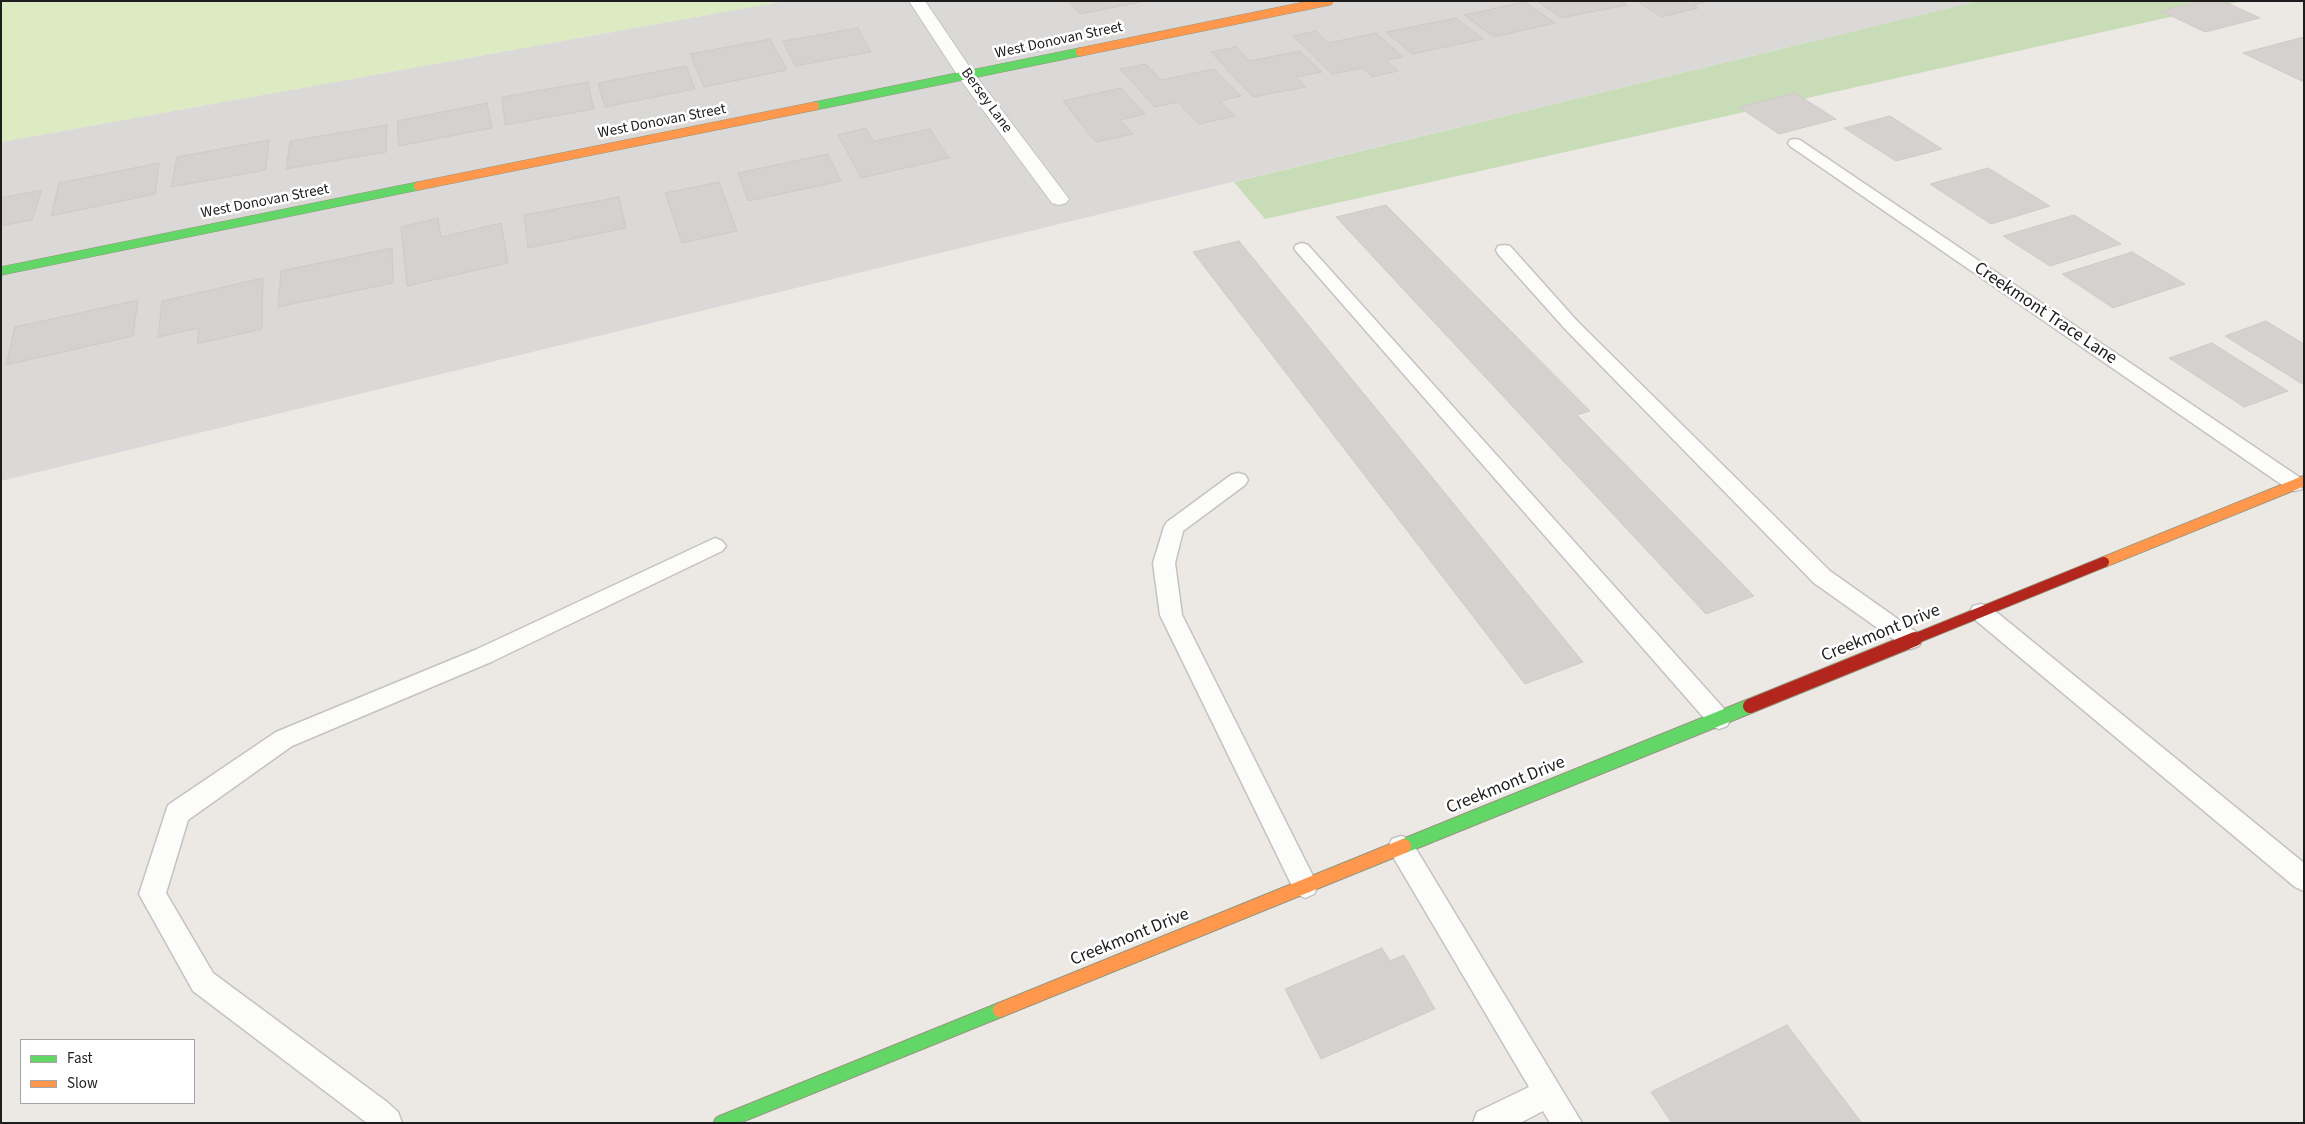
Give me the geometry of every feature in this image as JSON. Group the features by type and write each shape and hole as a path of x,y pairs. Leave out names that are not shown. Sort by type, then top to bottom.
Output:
{"street":[{"name":"Bersey Lane","path":"917,1 966,76 1059,198"},
{"name":"West Donovan Street","path":"1,271 1329,1"},
{"name":"Creekmont Drive","path":"721,1123 2299,483"}],"lane":[{"name":"Creekmont Trace Lane","path":"1796,143 2299,483"},
{"path":"1302,248 1719,718"},
{"path":"1504,250 1572,326 1822,577 1911,640"},
{"path":"1238,480 1174,527 1164,563 1171,615 1305,886"},
{"path":"387,1123 376,1112 203,982 152,894 177,813 284,739 483,656 715,546"},
{"path":"1982,612 2304,879"},
{"path":"1400,848 1567,1123"},
{"path":"1488,1123 1549,1093"}],"shaded area":[{"path":"784,1 1978,1 1,481 1,142"}],"green space":[{"path":"1,1 784,1 1,142"},
{"path":"1978,1 2242,1 1265,219 1234,182"}],"building":[{"path":"1068,1 1146,1 1080,14"},
{"path":"1537,1 1622,1 1627,5 1561,18"},
{"path":"1637,1 1709,1 1693,5 1698,8 1661,17"},
{"path":"2201,1 2223,1 2260,18 2205,32 2161,11"},
{"path":"1525,2 1555,23 1494,37 1464,15"},
{"path":"1456,18 1483,39 1412,54 1386,32"},
{"path":"858,28 871,52 795,66 783,41"},
{"path":"1316,31 1328,43 1376,33 1403,57 1386,60 1398,71 1372,77 1363,68 1332,74 1293,36"},
{"path":"2304,37 2304,82 2243,53"},
{"path":"770,39 787,70 704,87 690,54"},
{"path":"1236,47 1249,61 1300,51 1322,72 1296,77 1306,87 1253,97 1211,52"},
{"path":"1146,64 1161,80 1214,69 1241,96 1220,101 1235,116 1199,124 1178,102 1155,107 1120,69"},
{"path":"686,66 695,89 605,107 598,83"},
{"path":"588,82 594,109 505,125 502,97"},
{"path":"1121,88 1145,114 1120,120 1133,134 1096,142 1063,101"},
{"path":"1795,93 1836,119 1779,134 1739,107"},
{"path":"487,103 492,128 399,146 397,121"},
{"path":"1890,116 1942,149 1896,161 1844,128"},
{"path":"387,125 386,152 286,169 290,141"},
{"path":"866,128 874,141 930,129 949,158 861,178 838,135"},
{"path":"269,140 266,170 171,187 177,157"},
{"path":"828,154 841,181 748,201 738,173"},
{"path":"159,163 155,194 51,216 59,183"},
{"path":"1988,168 2050,206 1991,224 1930,184"},
{"path":"719,182 737,231 682,243 665,193"},
{"path":"42,190 32,220 1,226 1,198"},
{"path":"619,197 626,228 528,248 524,215"},
{"path":"1386,205 1590,411 1577,415 1754,596 1706,614 1336,217"},
{"path":"2074,215 2121,244 2050,266 2003,236"},
{"path":"438,218 441,237 501,223 508,263 407,286 401,227"},
{"path":"1239,241 1583,662 1525,684 1193,252"},
{"path":"392,248 393,283 278,307 281,271"},
{"path":"2132,252 2185,284 2113,308 2062,274"},
{"path":"263,278 262,329 197,344 199,328 158,337 162,301"},
{"path":"138,300 133,336 6,365 15,327"},
{"path":"2266,321 2304,344 2304,385 2225,336"},
{"path":"2212,343 2288,391 2244,407 2169,358"},
{"path":"1382,948 1390,961 1404,955 1435,1009 1321,1059 1285,989"},
{"path":"1787,1025 1862,1123 1672,1123 1651,1092"}],"traffic: fast":[{"path":"815,106 1080,52"},
{"path":"1,271 418,186"},
{"path":"1404,846 1750,706"},
{"path":"721,1123 1000,1010"}],"traffic: slow":[{"path":"1080,52 1329,1"},
{"path":"418,186 815,106"},
{"path":"2104,562 2304,481"},
{"path":"1000,1010 1404,846"}],"traffic: jam":[{"path":"1750,706 2104,562"}]}
